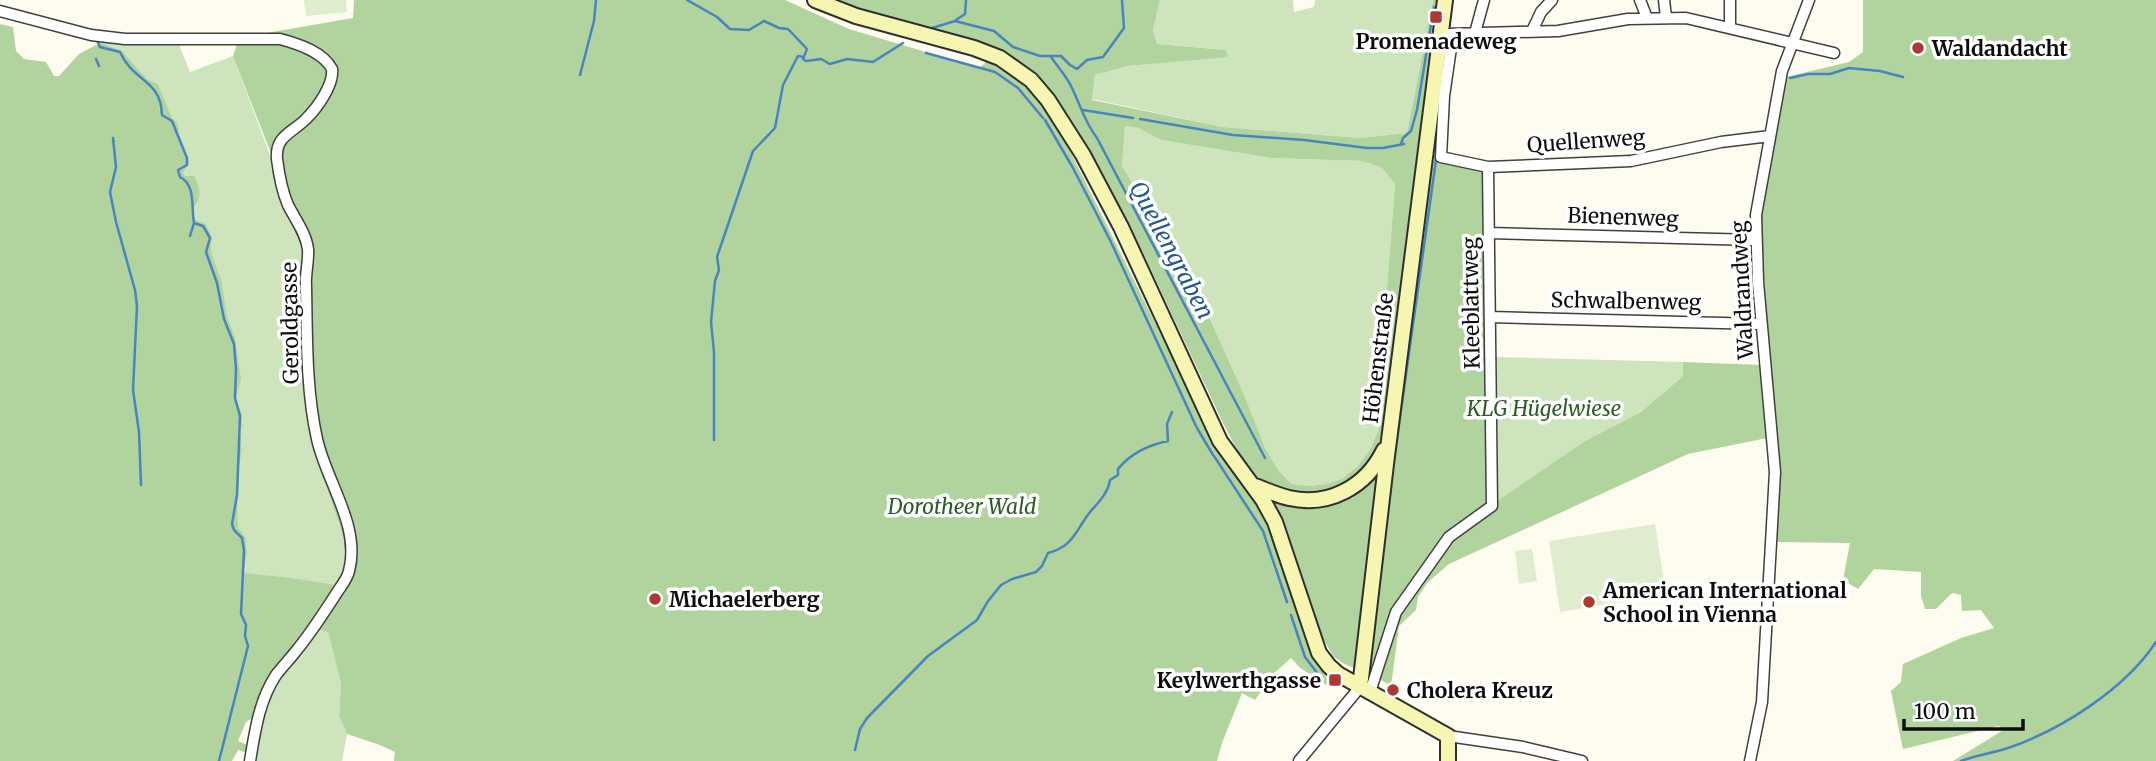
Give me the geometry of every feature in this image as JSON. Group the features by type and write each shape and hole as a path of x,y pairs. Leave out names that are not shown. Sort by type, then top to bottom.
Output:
{"main road":[{"path":"815,0 856,16 981,50 1008,62 1031,79 1053,107 1083,155 1121,227 1212,425 1281,534 1311,635 1319,653 1333,670 1448,736 1448,761"},
{"name":"Höhenstraße","path":"1252,485 1302,500 1335,496 1364,478 1376,465 1388,443 1426,144 1446,34 1445,0"},
{"path":"1365,690 1388,443"}],"street":[{"path":"1475,33 1484,0"},
{"path":"1532,31 1541,12 1552,0"},
{"path":"1640,0 1647,18"},
{"path":"1664,0 1666,17"},
{"path":"1730,0 1730,28"},
{"name":"Waldrandweg","path":"1750,761 1762,702 1775,472 1761,324 1755,240 1756,215 1782,71 1809,0"},
{"name":"Geroldgasse","path":"0,11 91,35 125,39 280,39 294,42 314,52 327,61 332,69 330,83 315,107 306,119 282,136 278,143 277,157 287,203 308,250 306,284 309,381 316,437 342,510 351,548 349,573 322,617 277,674 268,690 258,717 250,761"},
{"path":"1488,167 1441,157 1446,34 1558,31 1666,17 1686,18 1833,53"},
{"name":"Quellenweg","path":"1488,167 1631,161 1721,142 1770,136"},
{"name":"Kleeblattweg","path":"1365,690 1396,612 1449,537 1492,506 1488,167"},
{"name":"Bienenweg","path":"1489,233 1755,240"},
{"name":"Schwalbenweg","path":"1490,317 1761,324"},
{"path":"1300,761 1365,690"},
{"path":"1448,736 1523,747 1582,761"}],"green space":[{"path":"304,0 346,0 347,12 306,16"},
{"name":"Dorotheer Wald","path":"354,0 785,0 849,29 979,68 990,59 1004,67 1027,87 1070,151 1218,450 1253,500 1276,543 1328,682 1326,685 1299,667 1291,658 1273,674 1255,700 1242,693 1217,761 394,761 395,752 347,734 339,716 341,684 328,632 310,627 254,717 246,722 238,741 250,746 247,753 238,750 232,761 0,761 0,24 13,27 16,51 24,59 46,62 54,76 59,76 79,54 100,43 122,51 147,79 158,84 172,118 177,122 177,137 189,163 183,173 185,176 194,176 198,185 199,197 192,209 196,220 206,224 212,238 211,252 222,282 227,317 235,337 241,379 236,398 242,414 242,451 237,479 238,527 246,538 244,573 338,585 345,563 346,544 314,449 306,384 301,281 303,248 272,156 233,56 239,38 353,18"},
{"path":"835,0 1160,0 1153,30 1157,44 1226,50 1228,57 1128,66 1095,75 1092,100 1223,127 1360,138 1407,133 1433,0 1438,0 1420,148 1445,156 1491,164 1495,499 1499,500 1585,441 1641,412 1683,376 1683,362 1762,365 1769,361 1759,224 1786,77 1849,62 1863,52 1863,0 2156,0 2156,761 1953,761 2005,729 1998,726 1903,749 1891,691 1901,682 1903,664 1961,638 1994,628 1981,610 1962,611 1961,595 1952,593 1936,609 1925,609 1921,596 1921,572 1874,569 1858,589 1843,580 1850,543 1777,542 1777,436 1688,454 1449,564 1427,583 1418,597 1416,610 1399,626 1391,686 1369,673 1344,664 1333,656 1319,631 1289,538 1278,514 1239,454 1100,169 1077,130 1041,80 1010,56 988,46 864,11","holes":["1125,126 1138,128 1161,140 1271,158 1362,161 1382,168 1395,184 1381,387 1376,406 1381,423 1371,448 1358,466 1343,478 1328,484 1292,484 1279,471 1265,448 1166,221 1138,192 1122,166"]},
{"path":"1160,0 1293,0 1294,12 1314,7 1315,0 1433,0 1407,133 1360,138 1223,127 1092,99 1095,75 1128,66 1227,56 1226,50 1157,44 1153,30"},
{"path":"96,40 125,45 179,45 190,72 233,56 303,249 301,281 333,500 346,544 345,563 339,585 244,574 246,538 238,527 237,479 242,451 242,414 236,398 240,373 222,282 211,252 212,238 196,220 183,173 177,122 172,118 158,84 147,79 122,51 97,45"},
{"path":"1125,126 1138,128 1161,140 1271,158 1362,161 1382,168 1395,184 1381,387 1376,406 1381,423 1371,448 1358,466 1343,478 1328,484 1309,486 1292,484 1279,471 1265,448 1166,221 1138,192 1122,166"},
{"name":"KLG Hügelwiese","path":"1494,357 1683,362 1683,376 1641,412 1585,441 1500,500 1495,499"},
{"path":"1655,524 1666,594 1560,612 1549,541"},
{"path":"1532,549 1537,581 1519,584 1515,551"},
{"path":"316,629 328,631 341,684 339,716 347,734 342,761 253,761 261,714 272,688"}],"waterway":[{"path":"580,75 594,21 596,0"},
{"path":"687,0 717,17 730,29 749,30 764,21 788,29 807,49 803,59 806,61 821,59 830,64 847,59 873,62 903,43"},
{"path":"956,20 965,14 966,0"},
{"name":"Quellengraben","path":"932,28 955,21 994,31 1013,47 1040,56 1061,56 1077,69 1087,60 1103,57 1124,28 1122,0"},
{"path":"1401,144 1411,131 1417,110 1434,7"},
{"path":"97,40 100,47 120,52 125,62 152,87 157,94 162,115 172,121 187,158 187,165 178,170 191,191 194,223 203,226 210,238 206,252 217,283 224,319 234,344 235,398 240,416 237,495 232,524 242,538 244,550 241,614 246,625 248,646 219,761"},
{"path":"926,53 995,72 1018,88 1043,118"},
{"path":"714,440 714,352 711,322 715,281 719,270 717,257 753,151 775,128 783,85 798,56 804,57"},
{"name":"Quellengraben","path":"1051,57 1071,86 1089,126 1265,458"},
{"path":"96,59 99,66"},
{"path":"1790,78 1808,74 1830,74 1849,68 1880,71 1903,77"},
{"path":"1083,110 1133,118"},
{"path":"1140,119 1233,135 1367,148 1404,144"},
{"path":"1045,120 1110,240 1196,426"},
{"path":"113,138 116,167 110,192 137,306 133,390 139,432 141,485"},
{"path":"1389,496 1436,160"},
{"path":"190,236 194,223"},
{"path":"855,750 860,729 867,718 928,656 977,620 1001,585 1036,572 1048,553 1069,542 1128,458 1140,450 1168,441 1167,424 1172,412"},
{"path":"1197,428 1213,455"},
{"path":"1214,456 1263,531 1287,602"},
{"path":"1291,615 1305,657 1318,674"},
{"path":"1961,761 2008,748 2070,719 2127,676 2156,642"}],"place":[{"name":"Promenadeweg","path":"1436,17"},
{"name":"Waldandacht","path":"1918,48"},
{"name":"Michaelerberg","path":"655,599"},
{"name":"American International School in Vienna","path":"1589,602"},
{"name":"Keylwerthgasse","path":"1335,680"},
{"name":"Cholera Kreuz","path":"1393,690"}]}
